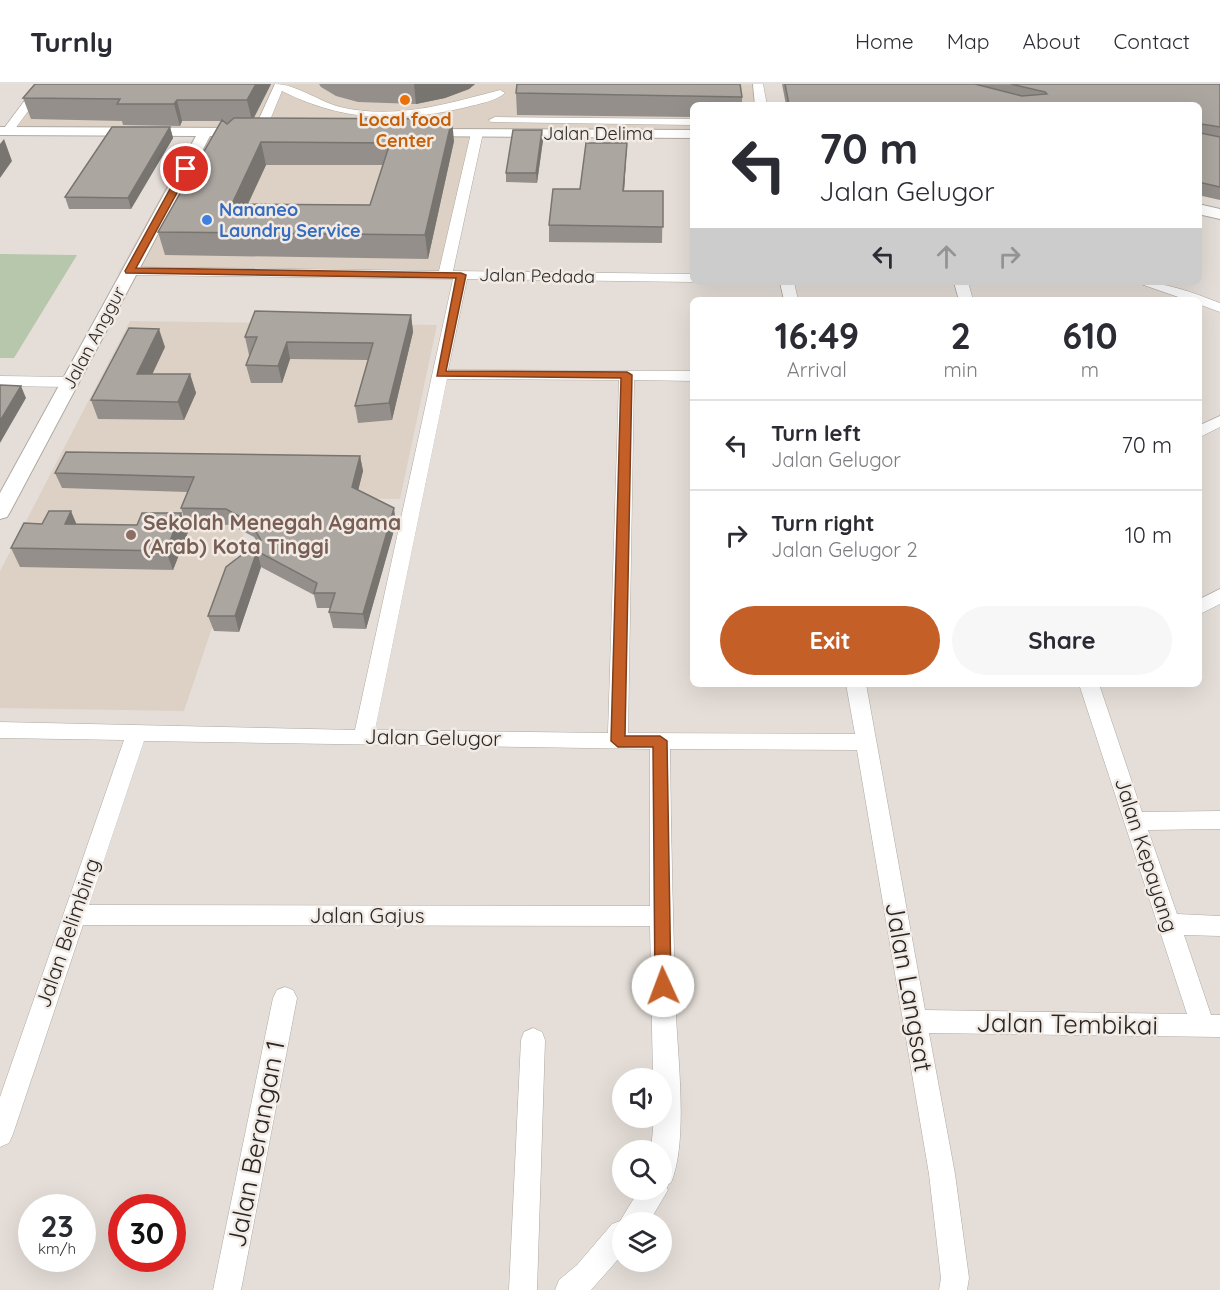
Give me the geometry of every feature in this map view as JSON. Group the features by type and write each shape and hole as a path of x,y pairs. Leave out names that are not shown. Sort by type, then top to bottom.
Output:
{"street":[{"path":"4,131 43,84"},
{"path":"758,84 761,102"},
{"path":"4,131 265,132 280,85 317,105 339,111 379,116 446,110 500,89"},
{"path":"493,127 500,89"},
{"name":"Jalan Delima","path":"403,133 477,133 493,127 690,122"},
{"name":"Jalan Delima","path":"493,127 690,134"},
{"name":"Jalan Anggur","path":"0,512 205,132"},
{"path":"363,737 440,374 453,275 477,133"},
{"path":"1202,210 1220,214"},
{"name":"Jalan Pedada","path":"130,271 690,278"},
{"path":"1151,285 1188,297"},
{"path":"1202,302 1220,308"},
{"path":"440,374 690,376"},
{"path":"618,741 627,375"},
{"path":"0,381 70,382"},
{"path":"1202,431 1220,421"},
{"path":"1202,606 1220,595"},
{"name":"Jalan Langsat","path":"857,687 942,1174 955,1278 953,1290"},
{"name":"Jalan Kepayang","path":"1090,687 1169,924 1211,1026"},
{"name":"Jalan Gelugor","path":"0,730 618,741 866,742"},
{"name":"Jalan Belimbing","path":"0,1134 137,732"},
{"path":"660,741 660,916 668,1125 666,1140"},
{"path":"1135,821 1220,820"},
{"name":"Jalan Gajus","path":"74,915 660,916"},
{"path":"1169,924 1220,926"},
{"name":"Jalan Berangan 1","path":"227,1290 285,998"},
{"name":"Jalan Tembikai","path":"914,1021 1211,1026"},
{"path":"523,1290 533,1040"},
{"path":"569,1290 587,1275 612,1246"}],"shaded area":[{"path":"38,84 762,84 765,102 690,102 690,139 481,137 450,279 118,274 195,135 0,133"},
{"name":"Sekolah Menegah Agama (Arab) Kota Tinggi","path":"130,321 437,325 400,499 256,497 184,711 0,708 0,571"}],"green space":[{"path":"0,254 77,255 14,358 0,358"}],"building":[{"path":"35,84 256,84 247,100 177,100 174,104 117,104 120,99 23,98"},
{"path":"517,84 740,84 742,97 516,93"},
{"path":"785,84 975,84 1022,96 1047,94 1011,84 1220,84 1220,127 1202,124 1202,102 788,102"},
{"path":"234,118 452,119 425,235 158,232 222,120 227,124","holes":["261,142 390,143 370,205 232,204"]},
{"path":"112,127 170,127 128,198 65,197"},
{"path":"513,130 542,130 536,173 506,173"},
{"path":"1202,133 1220,137 1220,187 1202,183"},
{"path":"586,143 627,143 623,191 663,191 663,227 549,225 553,189 580,189"},
{"path":"255,311 411,315 389,403 355,406 373,343 287,342 278,366 246,365 257,337 245,337"},
{"path":"129,328 159,329 137,374 190,374 178,402 91,400"},
{"path":"0,385 21,386 0,421"},
{"path":"66,452 360,456 352,487 394,508 363,614 329,612 335,593 314,593 317,583 257,551 235,616 208,616 226,567 261,540 250,522 226,509 181,508 194,477 55,473"},
{"path":"49,511 71,511 65,524 137,525 142,513 181,513 166,551 11,548 24,523 42,524"}],"place":[{"name":"Local food Center","path":"405,100"},
{"name":"Nananeo Laundry Service","path":"207,220"},
{"name":"Sekolah Menegah Agama (Arab) Kota Tinggi","path":"131,535"}],"route":[{"path":"186,169 130,271 461,275 440,374 627,375 618,741 660,741 660,916 663,986"}]}
